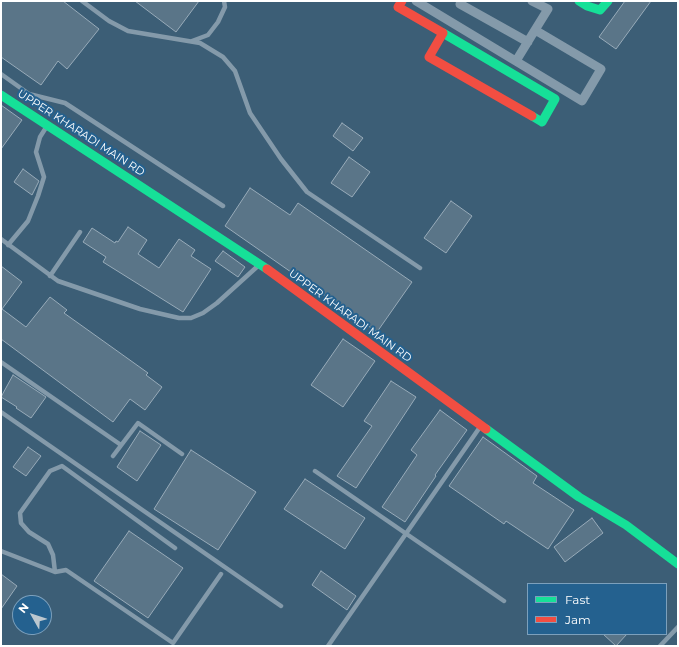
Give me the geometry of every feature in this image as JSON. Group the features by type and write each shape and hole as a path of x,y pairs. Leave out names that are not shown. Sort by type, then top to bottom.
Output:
{"street":[{"path":"402,1 398,7 443,33 555,99 542,122 429,57 443,33"},
{"path":"416,1 582,101 601,69 535,30"},
{"path":"462,1 460,4 528,42"},
{"path":"516,61 548,9 532,1"},
{"path":"579,1 587,6 600,10 608,1"},
{"name":"UPPER KHARADI MAIN RD","path":"1,95 260,264 579,497 626,525 678,564"}],"lane":[{"path":"82,1 109,21 128,31 190,41 200,44 223,57 235,71 250,113 281,159 307,192 420,268"},
{"path":"190,41 208,35 225,7 224,1"},
{"path":"1,74 29,94 65,103 223,206"},
{"path":"8,245 28,221 38,196 44,177 36,152 40,138 48,125"},
{"path":"50,276 80,232"},
{"path":"1,239 50,276 75,288 160,315 191,318 217,303 260,264"},
{"path":"1,362 121,445"},
{"path":"1,412 281,606"},
{"path":"113,456 138,423 182,454"},
{"path":"328,646 481,426"},
{"path":"55,572 53,555 48,544 29,532 21,523 20,513 50,471 62,466 175,548"},
{"path":"315,471 504,601"},
{"path":"1,551 55,572 66,570 173,644 221,574"},
{"path":"660,646 678,627"}],"building":[{"path":"1,1 63,1 99,29 67,69 58,61 41,85 1,57"},
{"path":"135,1 199,1 176,32"},
{"path":"625,1 651,1 616,49 599,37"},
{"path":"1,105 22,120 1,149"},
{"path":"342,123 363,138 353,151 333,136"},
{"path":"349,157 370,172 352,197 331,183"},
{"path":"23,169 39,181 32,195 14,182"},
{"path":"250,188 290,215 298,203 412,282 377,332 225,226"},
{"path":"451,201 472,216 446,253 424,238"},
{"path":"128,227 147,240 138,254 159,268 179,239 195,250 191,256 211,269 183,312 103,262 106,257 83,242 92,228 115,243 116,241 118,242"},
{"path":"223,251 245,267 238,277 215,261"},
{"path":"1,266 22,282 2,309 26,327 50,297 67,310 64,313 148,373 146,375 162,387 145,410 130,399 113,422 1,339"},
{"path":"343,339 375,361 343,407 311,385"},
{"path":"13,375 46,397 31,418 1,397"},
{"path":"391,381 416,397 356,488 337,476 372,426 364,421"},
{"path":"440,410 467,430 435,475 436,476 405,522 382,507 417,455 411,450"},
{"path":"140,431 161,445 137,481 117,467"},
{"path":"483,437 537,476 533,483 574,510 548,549 506,521 504,524 449,486"},
{"path":"28,447 41,456 26,476 13,467"},
{"path":"191,450 256,492 218,550 154,509"},
{"path":"305,479 365,518 345,549 284,509"},
{"path":"592,518 603,533 565,562 554,547"},
{"path":"129,531 183,568 148,618 94,581"},
{"path":"321,571 356,596 347,610 312,585"},
{"path":"1,574 17,586 1,609"},
{"path":"604,635 626,635 616,646"}],"traffic: fast":[{"path":"579,1 587,6 600,10 608,1"},
{"path":"443,33 555,99 542,122 532,116"},
{"path":"1,95 267,269"},
{"path":"486,429 579,497 626,525 678,564"}],"traffic: jam":[{"path":"402,1 398,7 443,33 429,57 532,116"},
{"path":"267,269 486,429"}]}
